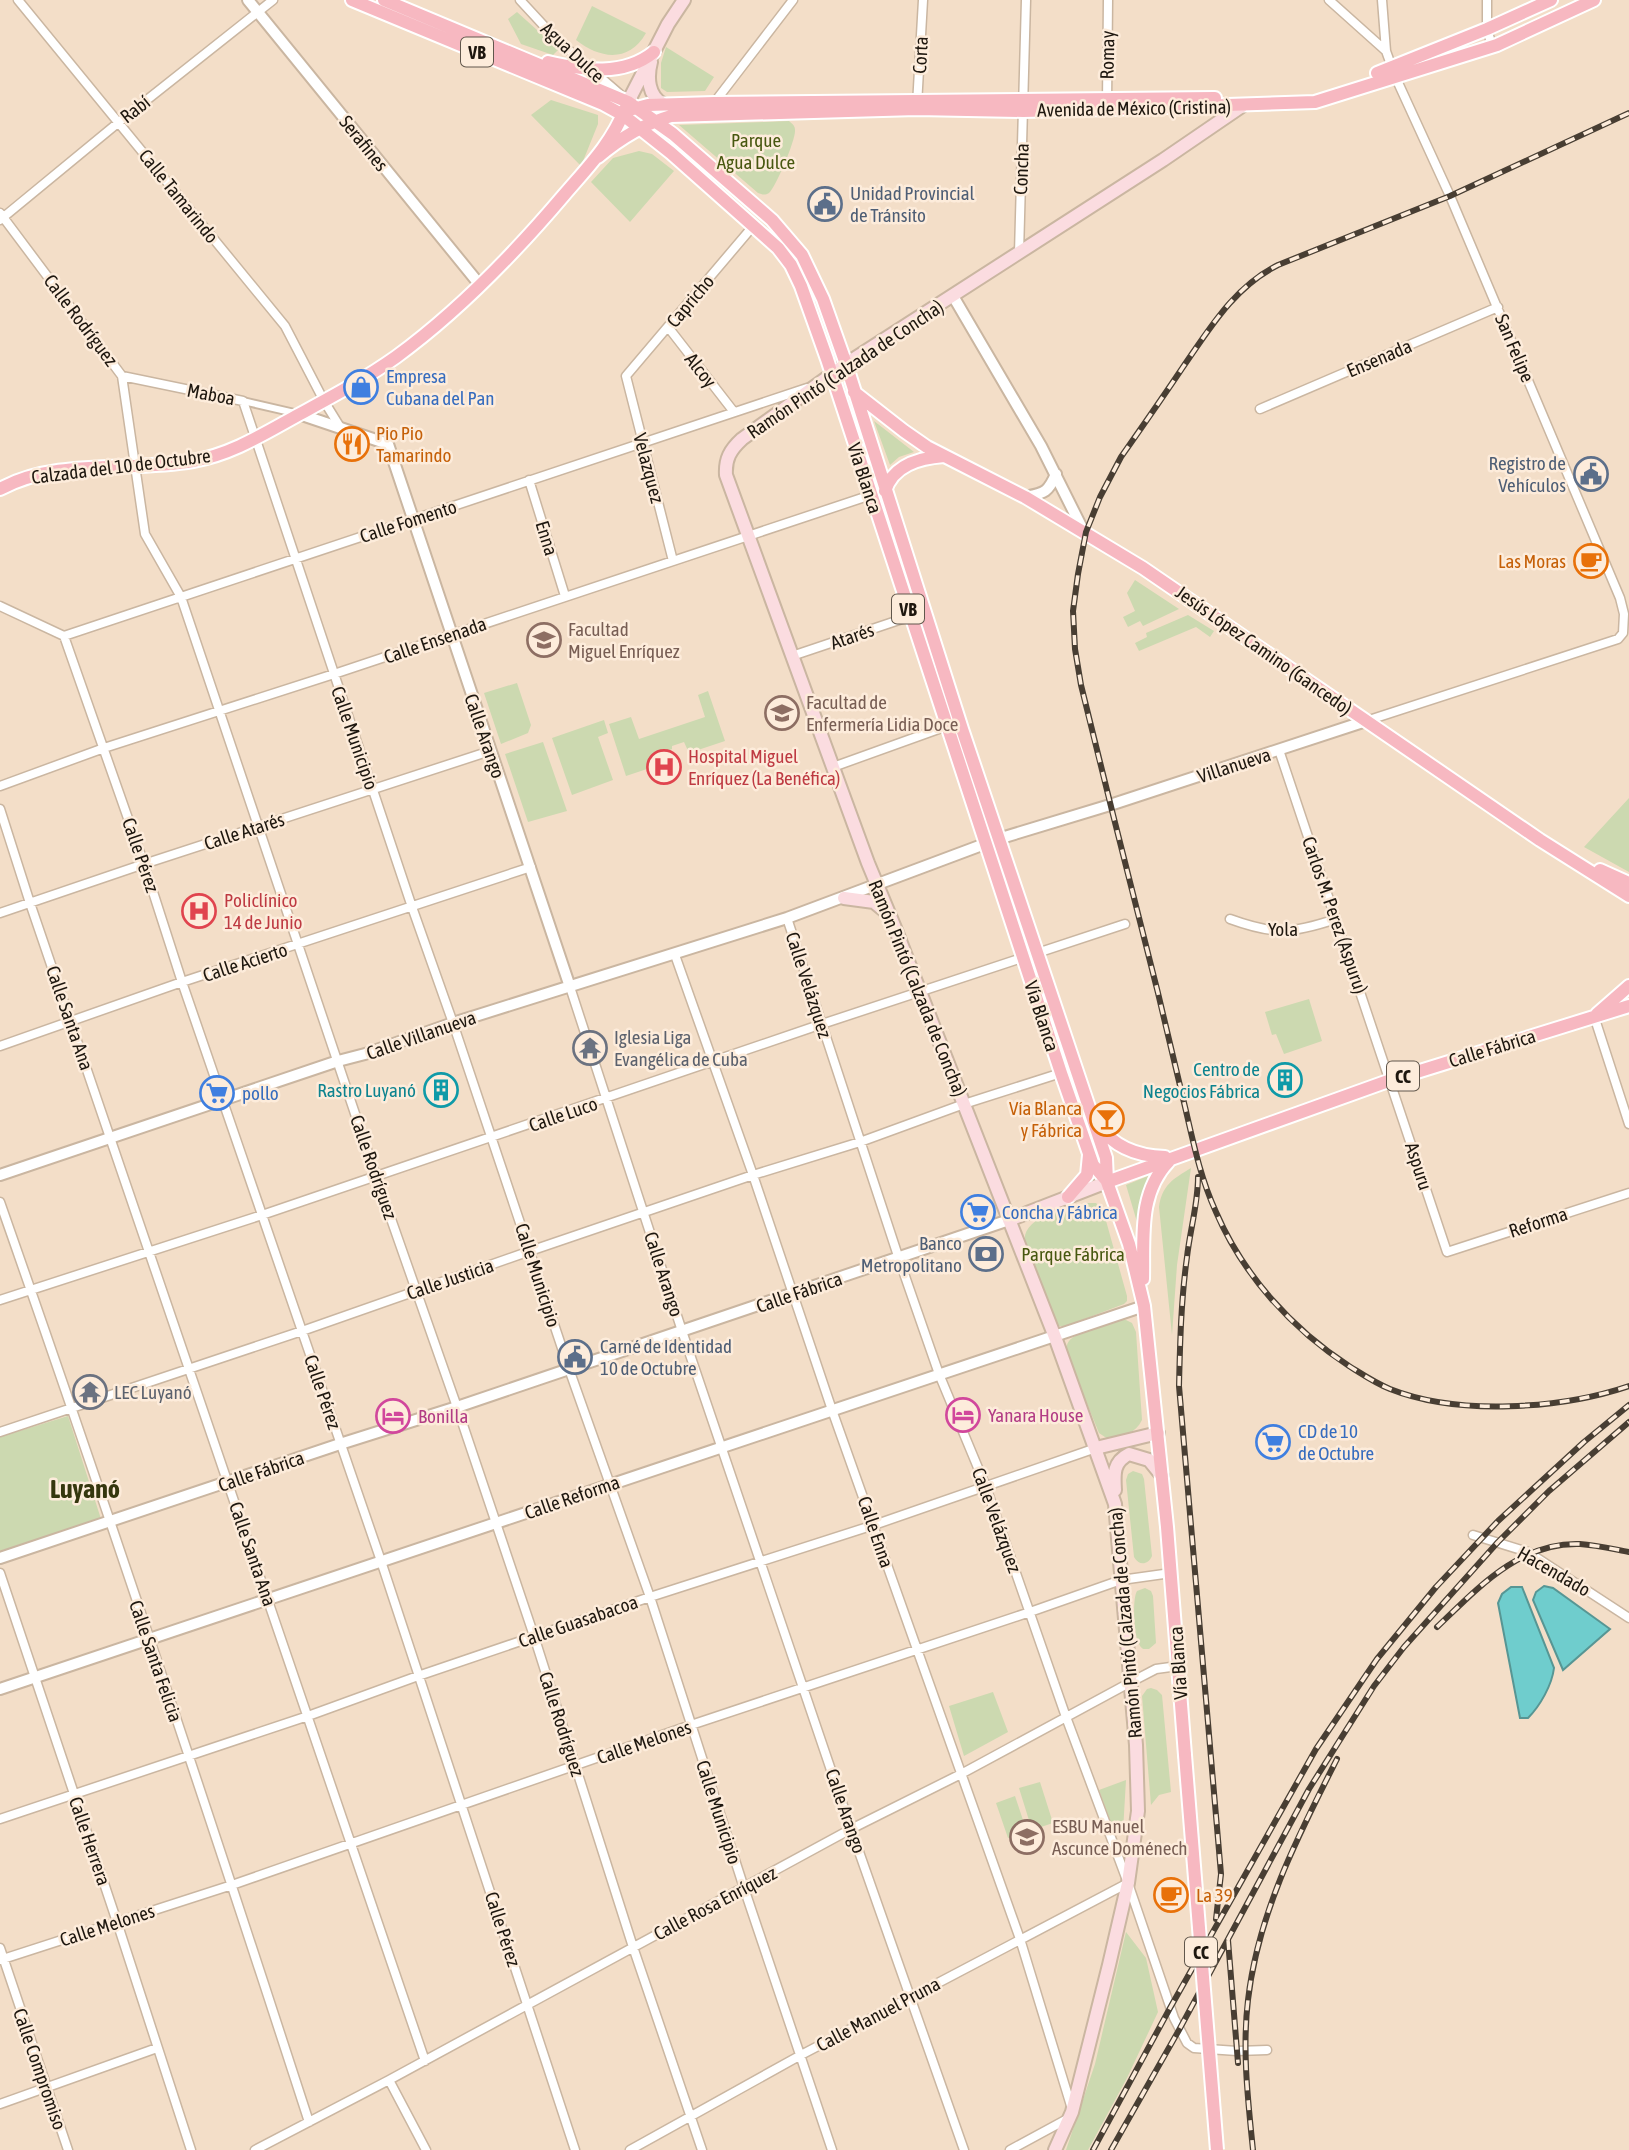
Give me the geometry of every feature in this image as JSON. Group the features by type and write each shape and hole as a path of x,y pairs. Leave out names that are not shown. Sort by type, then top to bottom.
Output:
{"main road":[{"name":"Vía Blanca","path":"352,0 623,114 754,225 791,265 810,308 1089,1155 1093,1165 1107,1182"},
{"name":"Vía Blanca","path":"384,0 632,104 656,120 772,220 802,255 823,299 998,839 1092,1114 1106,1158 1107,1182 1129,1244 1144,1301 1171,1573 1217,2150"},
{"name":"Calzada del 10 de Octubre","path":"1,486 39,474 194,461 224,453 257,439 394,358 427,334 480,285 519,246 598,157 623,114 632,104 668,24 684,0"},
{"name":"Avenida de México (Cristina)","path":"1107,104 1242,106 1329,99 1551,0"},
{"name":"Avenida de México (Cristina)","path":"632,104 1023,106 1260,98 1326,92 1492,46 1594,0"},
{"path":"524,58 590,69 606,69 638,63 654,52"},
{"path":"654,52 650,68 650,89 655,99 663,104"},
{"name":"Ramón Pintó (Calzada de Concha)","path":"1055,2150 1071,2115 1128,1883 1138,1811 1136,1745 1115,1504 1055,1337 893,922 876,886 726,475 726,464 733,447 846,364 1163,160 1242,106 1260,98"},
{"name":"Avenida de México (Cristina)","path":"656,120 671,116 917,105"},
{"name":"Calzada del 10 de Octubre","path":"598,157 656,120"},
{"path":"846,364 866,394 890,420"},
{"path":"832,374 890,420"},
{"name":"Jesús López Camino (Gancedo)","path":"890,420 915,440 1025,497 1163,580 1551,848 1629,896"},
{"path":"885,491 892,476 905,466 918,460 944,456"},
{"path":"1551,848 1629,883"},
{"path":"844,898 874,902 886,911 893,922"},
{"path":"1594,1016 1629,986"},
{"name":"Calle Fábrica","path":"1594,1016 1629,999"},
{"name":"Calle Fábrica","path":"1009,1220 1172,1157 1391,1080 1629,1006"},
{"path":"1092,1114 1104,1132 1122,1146 1141,1155 1172,1157"},
{"path":"1068,1197 1087,1175 1089,1155"},
{"path":"1144,1301 1144,1226 1148,1194 1160,1170 1172,1157"},
{"name":"Calle Guasabacoa","path":"1096,1448 1158,1433"},
{"path":"1103,1467 1129,1454 1149,1460 1162,1476"},
{"path":"1115,1504 1114,1472 1116,1463 1121,1458"}],"street":[{"name":"Calle Tamarindo","path":"18,0 285,326 324,401"},
{"name":"Serafines","path":"247,0 480,285"},
{"name":"Rabí","path":"1,217 273,0"},
{"name":"Agua Dulce","path":"520,0 557,40 632,104"},
{"path":"713,103 793,0"},
{"name":"Corta","path":"917,105 923,0"},
{"name":"Concha","path":"1019,253 1026,0"},
{"name":"Romay","path":"1107,104 1108,0"},
{"path":"1329,0 1386,51"},
{"path":"1382,0 1386,51"},
{"path":"1488,0 1487,29 1492,46"},
{"name":"San Felipe","path":"1386,51 1620,598 1624,614 1623,633"},
{"name":"Calle Rodríguez","path":"1,217 122,376 146,536 181,597 534,1636 633,1947 702,2150"},
{"name":"Capricho","path":"626,376 754,225"},
{"path":"953,296 1056,474 1083,530"},
{"name":"Ensenada","path":"1259,409 1497,307"},
{"name":"Alcoy","path":"668,327 734,412"},
{"name":"Maboa","path":"122,376 299,414"},
{"name":"Velazquez","path":"626,376 673,561"},
{"name":"Calle Fomento","path":"64,636 820,384"},
{"name":"Calle Municipio","path":"243,401 412,907 649,1597 832,2150"},
{"path":"324,401 340,427"},
{"name":"Calle Arango","path":"299,414 388,444 489,751 531,867 682,1331 851,1829 964,2150"},
{"path":"1025,497 1050,488 1056,474"},
{"name":"Enna","path":"529,481 565,596"},
{"name":"Calle Ensenada","path":"0,786 104,748 871,495"},
{"path":"0,606 64,636"},
{"name":"Atarés","path":"792,656 911,617"},
{"name":"Villanueva","path":"844,898 998,839 1618,639 1623,633"},
{"name":"Calle Pérez","path":"64,636 381,1561 575,2150"},
{"path":"833,767 947,726"},
{"name":"Carlos M. Perez (Aspuru)","path":"1279,750 1391,1080"},
{"name":"Calle Atarés","path":"0,913 144,863 489,751"},
{"name":"Calle Santa Ana","path":"0,809 425,2061"},
{"name":"Calle Acierto","path":"0,1046 182,982 531,867"},
{"name":"Calle Villanueva","path":"0,1175 453,1023 675,955 844,898"},
{"name":"Calle Velázquez","path":"787,918 899,1259 940,1374 985,1487 1128,1883 1170,2008 1187,2043 1194,2048 1267,2050"},
{"name":"Yola","path":"1230,919 1257,929 1287,932 1336,919"},
{"name":"Calle Luco","path":"0,1300 262,1215 1125,924"},
{"name":"Calle Enna","path":"675,955 832,1410 1020,1939 1071,2115"},
{"path":"1594,1016 1629,1124"},
{"name":"Calle Justicia","path":"0,1432 1061,1073"},
{"name":"Aspuru","path":"1391,1080 1447,1252"},
{"name":"Reforma","path":"1447,1252 1629,1193"},
{"name":"Calle Santa Felicia","path":"0,1202 72,1408 309,2122"},
{"name":"Calle Fábrica","path":"0,1558 1009,1220"},
{"name":"Calle Reforma","path":"0,1689 1055,1337 1144,1301"},
{"name":"Calle Guasabacoa","path":"0,1819 189,1757 649,1597 874,1525 1096,1448"},
{"name":"Hacendado","path":"1473,1535 1528,1552 1629,1618"},
{"name":"Calle Herrera","path":"0,1573 191,2150"},
{"name":"Calle Melones","path":"2,1960 232,1885 691,1725 1121,1580 1171,1573"},
{"name":"Calle Rosa Enríquez","path":"255,2150 425,2061 851,1829 961,1774 1131,1682 1156,1669 1178,1666"},
{"name":"Calle Manuel Pruna","path":"630,2150 801,2055 1128,1883"},
{"name":"Calle Compromiso","path":"0,1948 68,2150"},
{"path":"0,2104 157,2048"},
{"path":"389,2080 426,2150"},
{"path":"1010,2150 1071,2115"}],"green space":[{"path":"592,6 646,33 631,49 614,55 585,46 576,40"},
{"path":"517,12 556,47 558,50 553,55 521,44 508,19"},
{"path":"666,47 714,77 705,91 667,92 661,88 661,63"},
{"path":"551,100 598,115 598,124 581,166 531,115"},
{"name":"Parque Agua Dulce","path":"789,121 795,128 792,143 776,182 769,193 764,195 758,193 679,125"},
{"path":"639,151 652,154 674,171 630,222 591,182 613,158"},
{"path":"874,421 914,452 899,457 890,465"},
{"path":"1135,580 1179,609 1143,626 1140,621 1128,627 1123,617 1135,611 1127,593"},
{"path":"1188,615 1214,631 1210,637 1196,627 1139,651 1135,643 1147,637 1146,633"},
{"path":"517,683 531,725 528,733 501,744 484,693"},
{"path":"708,691 725,741 689,753 684,742 672,746 672,749 656,756 659,765 626,776 609,724 631,717 639,739 705,717 698,695"},
{"path":"604,720 608,733 598,737 613,780 572,795 552,738"},
{"path":"543,742 567,811 528,822 505,754"},
{"path":"1629,798 1629,872 1584,847"},
{"path":"1309,999 1322,1041 1284,1054 1276,1034 1272,1035 1265,1012"},
{"path":"1191,1168 1177,1265 1172,1335 1159,1207 1169,1183"},
{"path":"1148,1176 1140,1205 1140,1232 1126,1185"},
{"name":"Parque Fábrica","path":"1087,1203 1096,1203 1103,1210 1127,1301 1066,1326 1058,1326 1054,1323 1025,1242 1026,1233 1030,1226 1047,1215"},
{"name":"Parque Fábrica","path":"1124,1319 1132,1323 1136,1332 1142,1420 1128,1434 1108,1439 1099,1433 1066,1352 1069,1341 1079,1334"},
{"path":"68,1416 101,1519 0,1551 0,1437"},
{"path":"1133,1471 1142,1474 1144,1479 1152,1556 1143,1563 1134,1557 1126,1480 1128,1474"},
{"path":"1145,1588 1151,1591 1153,1596 1156,1643 1149,1649 1142,1648 1139,1644 1134,1618 1135,1595 1137,1591"},
{"path":"1151,1688 1162,1695 1171,1792 1159,1795 1151,1805 1142,1696"},
{"path":"993,1692 1008,1732 964,1756 949,1706"},
{"path":"1126,1780 1123,1831 1114,1831 1099,1790"},
{"path":"1040,1782 1053,1823 1032,1830 1019,1788"},
{"path":"1015,1796 1027,1832 1008,1838 996,1803"},
{"path":"1126,1932 1146,1958 1158,2012 1127,2078 1088,2150 1066,2150 1095,2064"}],"water":[{"path":"1544,1586 1553,1588 1610,1629 1563,1670 1533,1600 1536,1592"},
{"path":"1511,1587 1522,1587 1554,1668 1545,1695 1528,1718 1520,1718 1498,1603 1502,1594"}],"railway":[{"path":"1629,113 1450,196 1278,265 1248,285 1213,323 1121,457 1100,497 1086,532 1073,611 1081,685 1198,1162 1227,1235 1255,1279 1289,1318 1328,1351 1379,1384 1417,1398 1478,1406 1510,1406 1573,1400 1629,1386"},
{"path":"1198,1177 1183,1289 1179,1386 1221,1874 1216,1919"},
{"path":"1093,2150 1316,1749 1377,1659 1436,1587 1498,1521 1584,1442 1629,1405"},
{"path":"1111,2150 1309,1789 1374,1686 1404,1647 1498,1542 1549,1491 1629,1422"},
{"path":"1437,1627 1501,1570 1538,1551 1558,1545 1580,1544 1629,1552"},
{"path":"1253,2150 1246,2075 1248,2000 1253,1968 1270,1906 1294,1846 1337,1759"},
{"path":"1228,1940 1238,2063"}],"place":[{"name":"Unidad Provincial de Tránsito","path":"825,204"},
{"name":"Empresa Cubana del Pan","path":"361,387"},
{"name":"Pio Pio Tamarindo","path":"352,444"},
{"name":"Registro de Vehículos","path":"1591,474"},
{"name":"Las Moras","path":"1591,561"},
{"name":"Facultad Miguel Enríquez","path":"544,640"},
{"name":"Facultad de Enfermería Lidia Doce","path":"782,713"},
{"name":"Hospital Miguel Enríquez (La Benéfica)","path":"664,767"},
{"name":"Policlínico 14 de Junio","path":"199,911"},
{"name":"Iglesia Liga Evangélica de Cuba","path":"590,1048"},
{"name":"Centro de Negocios Fábrica","path":"1285,1080"},
{"name":"Rastro Luyanó","path":"441,1090"},
{"name":"pollo","path":"217,1093"},
{"name":"Vía Blanca y Fábrica","path":"1107,1119"},
{"name":"Concha y Fábrica","path":"978,1212"},
{"name":"Banco Metropolitano","path":"986,1254"},
{"name":"Carné de Identidad 10 de Octubre","path":"575,1357"},
{"name":"LEC Luyanó","path":"90,1392"},
{"name":"Yanara House","path":"963,1415"},
{"name":"Bonilla","path":"393,1416"},
{"name":"CD de 10 de Octubre","path":"1273,1442"},
{"name":"ESBU Manuel Ascunce Doménech","path":"1027,1837"},
{"name":"La 39","path":"1171,1895"}],"district":[{"name":"Luyanó","path":"85,1489"}]}
